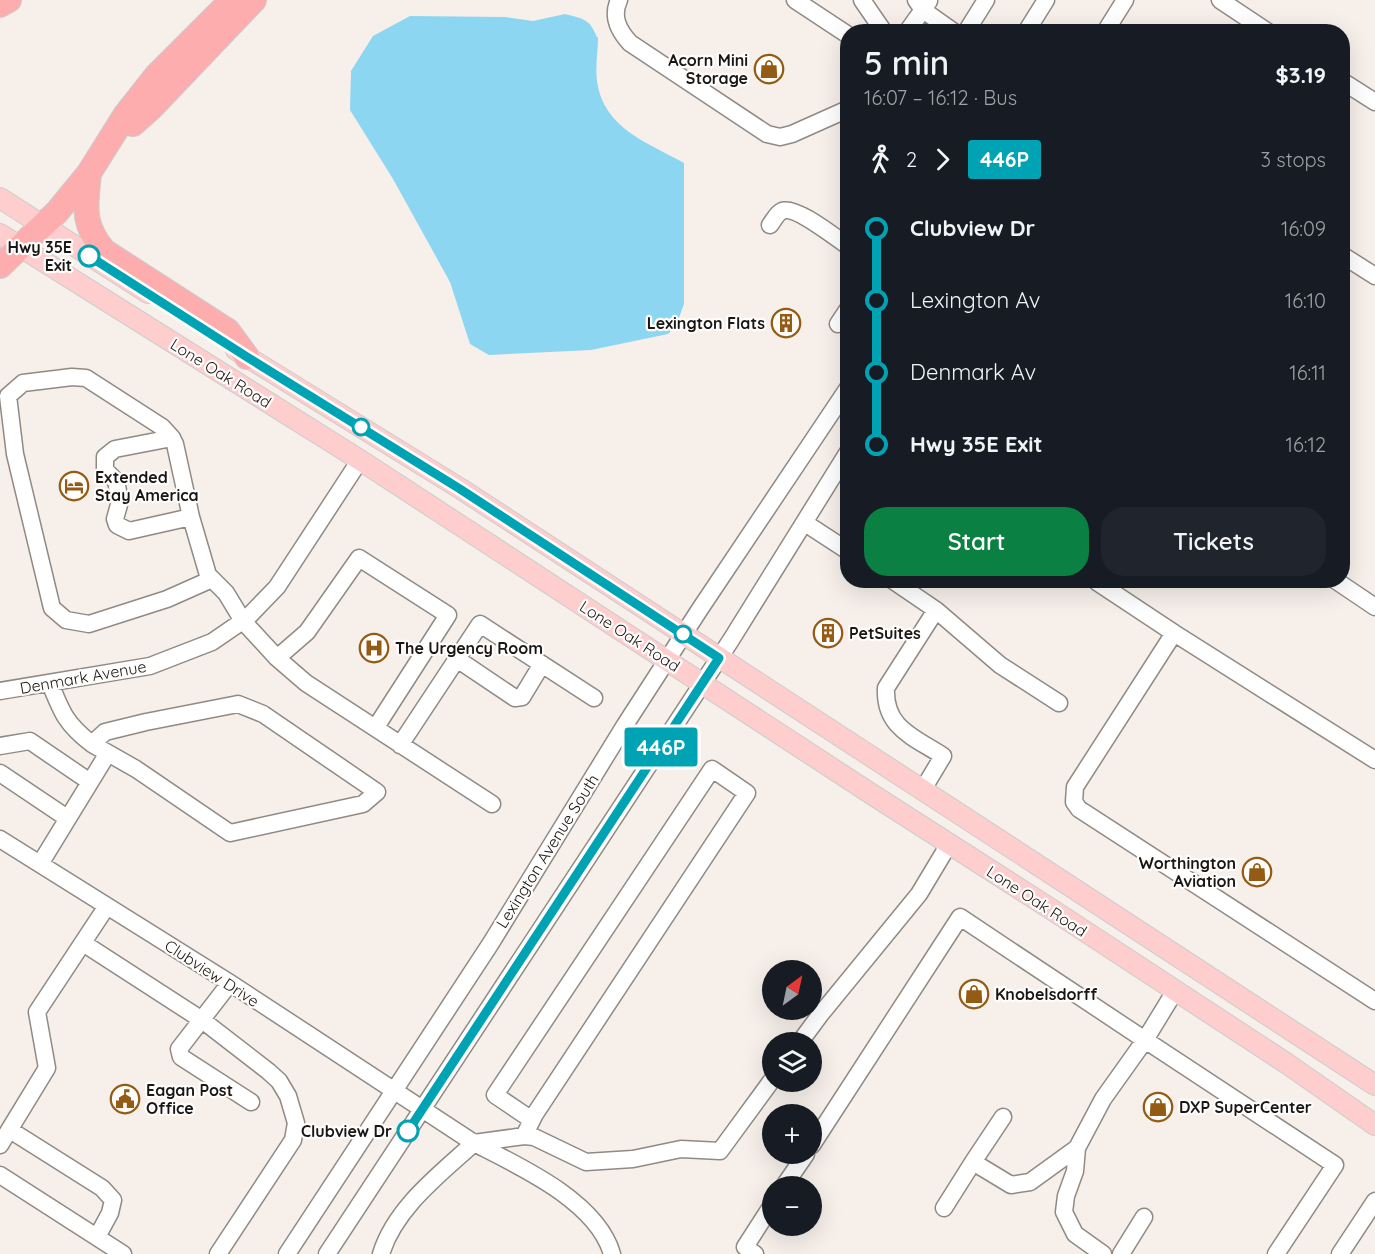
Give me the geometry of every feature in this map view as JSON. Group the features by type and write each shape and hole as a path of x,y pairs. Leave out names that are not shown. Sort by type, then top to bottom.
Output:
{"highway":[{"path":"0,5 9,0"},
{"path":"0,266 44,227 93,166 126,114 156,75 232,0"},
{"path":"247,357 228,331 104,251 86,219 93,166 153,107 254,0"}],"main road":[{"name":"Lone Oak Road","path":"0,198 247,357 460,489 1375,1085"},
{"name":"Lone Oak Road","path":"0,234 360,460 1286,1063 1375,1125"}],"street":[{"path":"619,0 615,16 622,35 630,43 767,134 780,137 792,134 840,113"},
{"path":"795,0 840,30"},
{"path":"862,0 878,24"},
{"path":"971,24 986,0"},
{"path":"1031,24 1046,0"},
{"path":"1110,24 1125,0"},
{"path":"1220,0 1256,24"},
{"path":"911,24 923,3 945,24"},
{"path":"1350,86 1375,102"},
{"path":"770,225 780,212 788,210 800,214 840,241"},
{"path":"1350,260 1375,276"},
{"path":"212,579 167,600 88,624 66,620 51,608 15,454 8,396 23,383 72,377 86,378 162,427 175,444 191,518 208,575 212,579 226,593 243,621 277,658 306,683 492,804"},
{"name":"Lexington Avenue South","path":"287,1254 490,943 683,635 840,400"},
{"path":"172,438 115,449 105,457 105,470 116,481 120,501 115,519 117,525 129,531 191,518"},
{"name":"Denmark Avenue","path":"0,691 150,666 212,642 243,621 277,587 360,460"},
{"path":"327,1254 703,684 805,523 840,476"},
{"path":"805,523 840,546"},
{"path":"277,658 307,632 359,558 448,615 376,727"},
{"path":"904,588 936,610 1000,665 1059,703"},
{"path":"1106,588 1375,760"},
{"path":"1347,588 1375,607"},
{"path":"922,791 944,756 900,728 892,719 886,701 886,688 936,610"},
{"path":"400,745 480,624 594,698"},
{"path":"1174,633 1075,787 1074,802 1079,809 1375,1001"},
{"path":"457,659 515,698 522,697 542,664"},
{"path":"50,683 64,717 74,730 92,744 136,769 230,833 363,804 377,792 263,714 238,704 105,732 92,744"},
{"path":"0,746 30,741 90,782"},
{"path":"40,864 108,753"},
{"path":"524,1136 532,1120 747,793 712,769 495,1095 532,1120"},
{"path":"0,773 67,818"},
{"name":"Clubview Drive","path":"0,838 230,983 474,1143 554,1188 593,1221 612,1254"},
{"path":"807,1032 920,894 949,844"},
{"path":"0,1145 47,1068 37,1012 107,906"},
{"path":"822,1130 960,917 1335,1165 1276,1254"},
{"path":"83,943 202,1020 268,1071 279,1081 288,1096 296,1124 293,1140 218,1254"},
{"path":"230,983 179,1049 181,1057 251,1102"},
{"path":"1103,1254 1075,1234 1064,1212 1066,1196 1075,1171 1077,1148 1103,1099 1145,1040 1175,991"},
{"path":"381,1254 393,1227 422,1190 474,1143 524,1136 534,1137 586,1162 633,1159 681,1149 720,1151 763,1092"},
{"path":"945,1208 1003,1117"},
{"path":"10,1130 102,1188 112,1200 110,1213 97,1237"},
{"path":"973,1162 1011,1185 1030,1182 1077,1148"},
{"path":"0,1175 123,1254"},
{"path":"1340,1254 1375,1201"},
{"path":"1121,1254 1144,1217"},
{"path":"755,1254 745,1247 762,1221"}],"water":[{"path":"565,14 588,22 598,38 597,81 608,111 629,132 642,141 684,163 684,304 676,326 668,334 591,350 489,355 470,344 450,282 393,179 350,110 351,71 373,36 410,16 504,17 533,21"}],"bus line":[{"name":"446P","path":"89,256 460,489 719,658 408,1131"}],"place":[{"name":"Acorn Mini Storage","path":"769,69"},
{"name":"Hwy 35E Exit","path":"89,256"},
{"name":"Lexington Flats","path":"786,323"},
{"name":"Extended Stay America","path":"74,486"},
{"name":"PetSuites","path":"828,633"},
{"name":"The Urgency Room","path":"374,648"},
{"name":"Worthington Aviation","path":"1257,872"},
{"name":"Knobelsdorff","path":"974,994"},
{"name":"Eagan Post Office","path":"125,1099"},
{"name":"DXP SuperCenter","path":"1158,1107"},
{"name":"Clubview Dr","path":"408,1131"}]}
